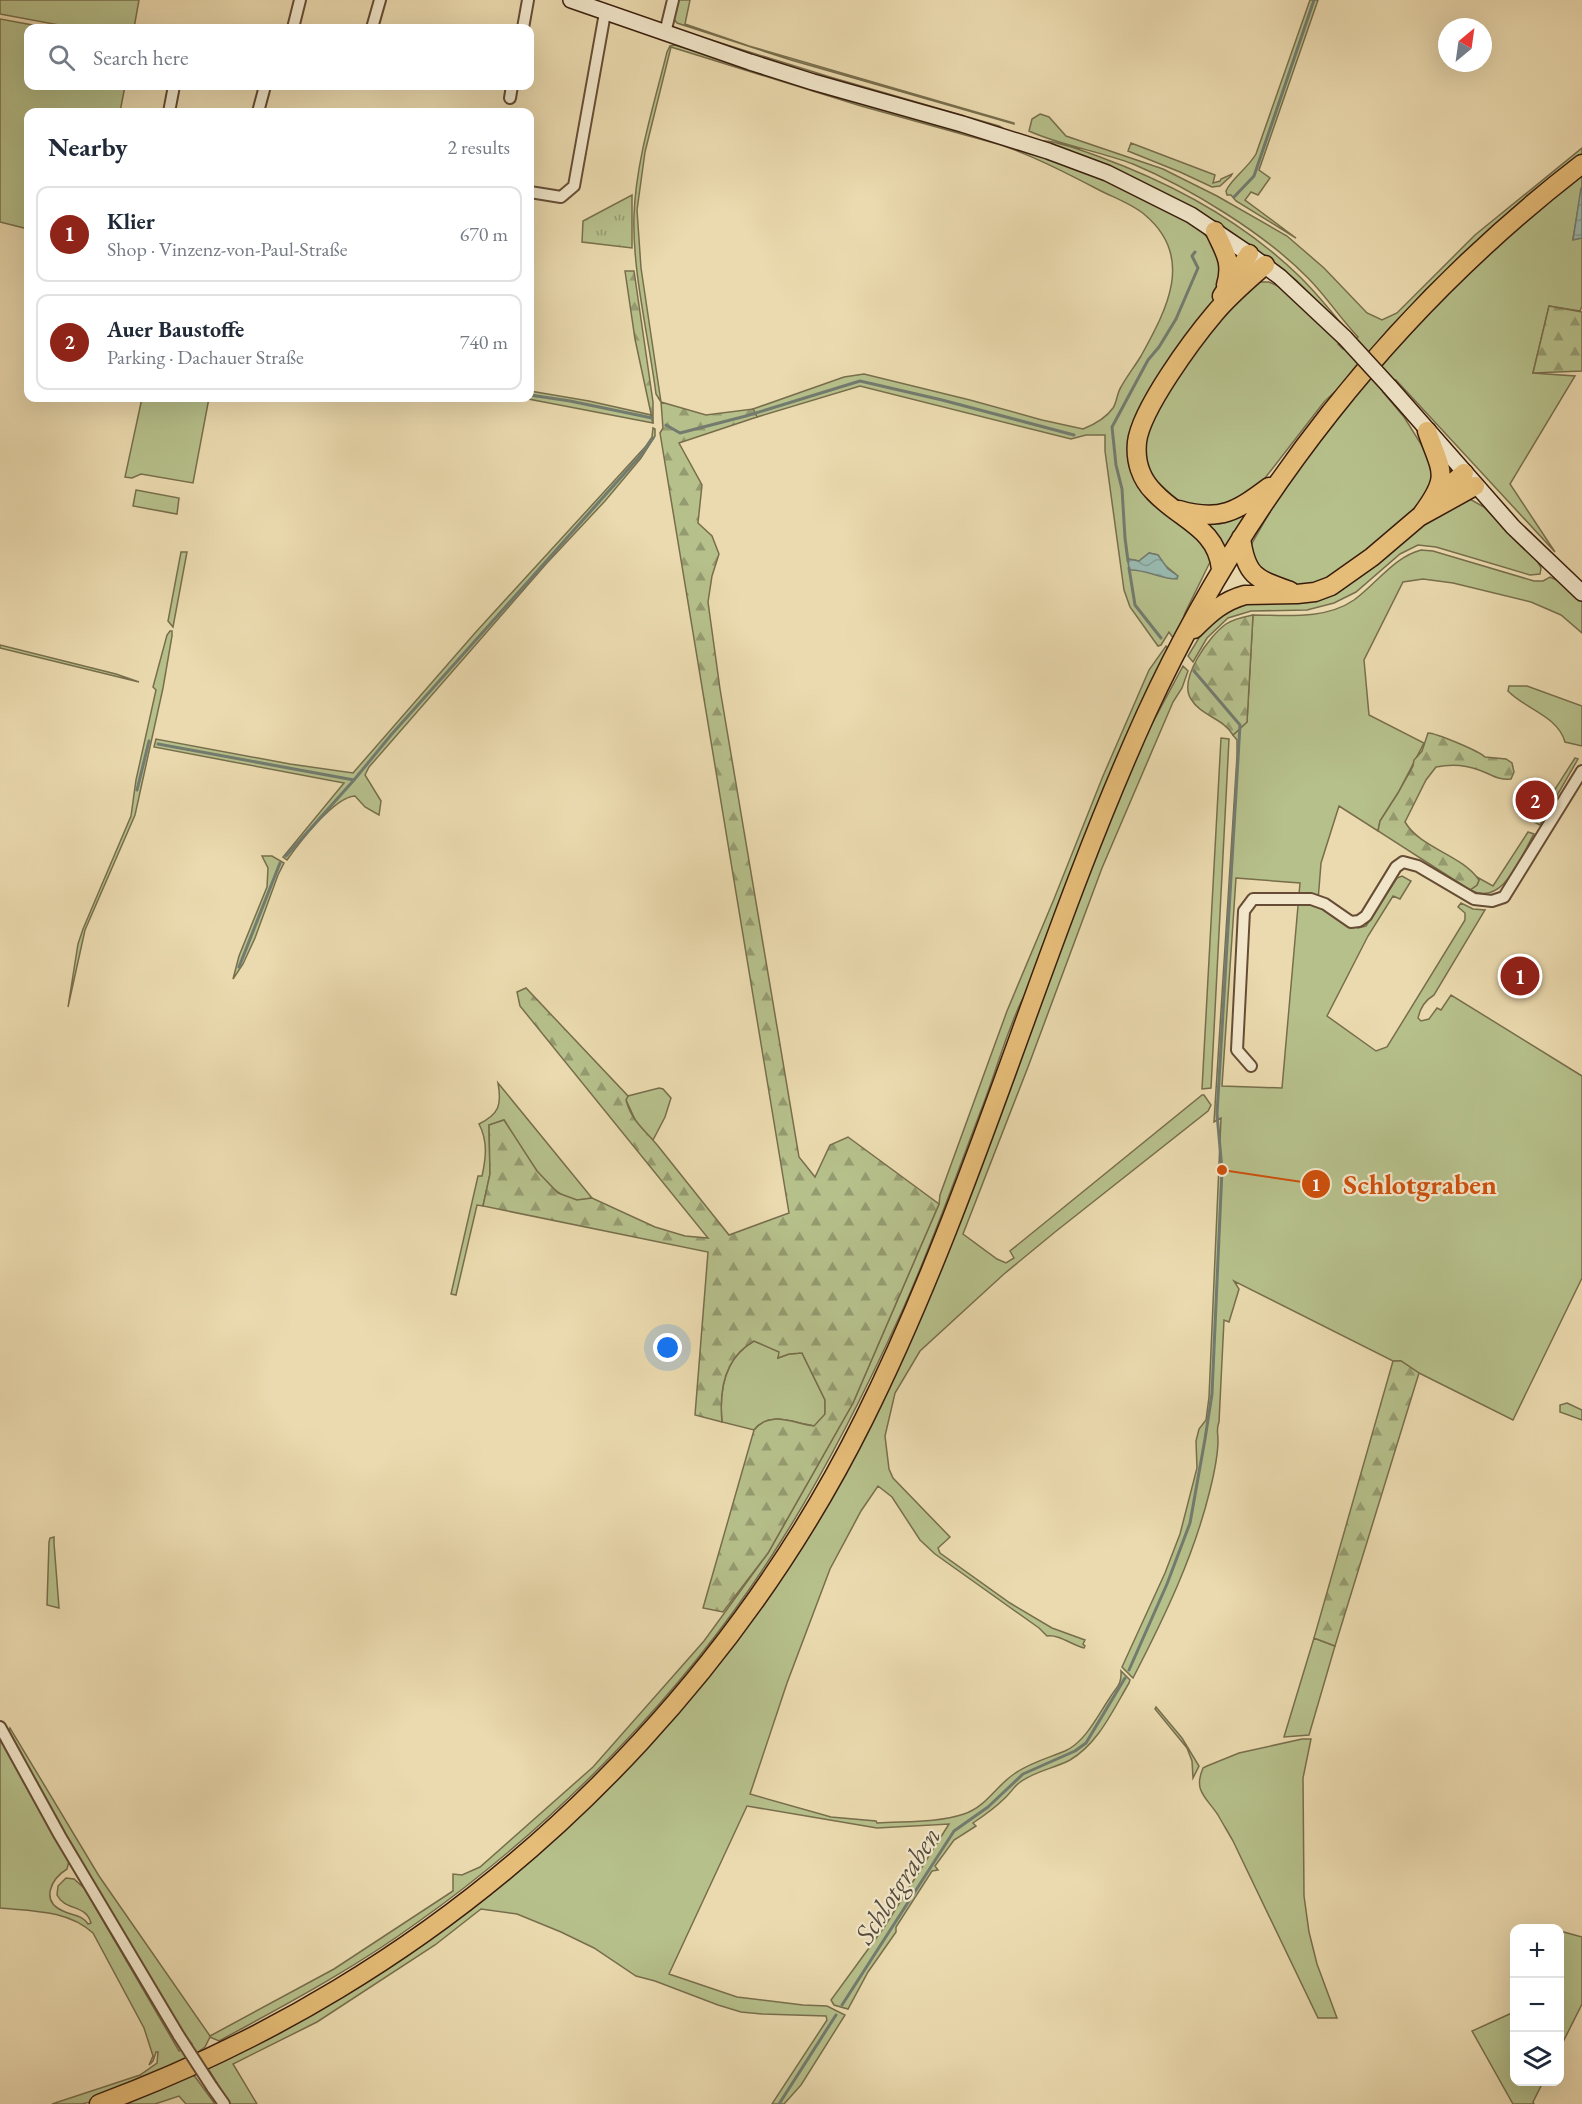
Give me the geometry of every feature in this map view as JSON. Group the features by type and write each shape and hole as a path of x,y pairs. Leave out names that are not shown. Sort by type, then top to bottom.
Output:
{"highway":[{"path":"99,2104 190,2067 277,2024 342,1987 436,1924 543,1837 601,1782 683,1693 746,1613 793,1545 833,1478 863,1422 911,1319 974,1162 1096,832 1146,715 1221,569 1282,477 1342,396 1397,332 1441,286 1499,232 1582,164"},
{"path":"1215,231 1230,263 1226,288 1214,314 1148,410 1138,434 1137,455 1142,475 1154,492 1214,543 1220,558 1221,569"},
{"path":"1226,288 1249,254"},
{"path":"1214,314 1265,265"},
{"path":"1419,517 1440,487 1442,475 1427,431"},
{"path":"1172,508 1203,516 1225,514 1245,505 1282,477"},
{"path":"1433,499 1470,479"},
{"path":"1184,639 1212,611 1236,598 1245,595 1297,594 1324,589 1341,581 1419,517 1470,479"},
{"path":"1241,538 1244,557 1250,570 1275,585 1297,594"}],"street":[{"path":"297,24 300,0"},
{"path":"373,24 380,0"},
{"path":"524,24 528,0"},
{"path":"571,0 750,62 962,124 1077,161 1149,193 1215,231 1265,265 1305,299 1345,338 1513,527 1582,593"},
{"path":"665,33 673,0"},
{"path":"534,193 561,197 574,186 605,13"},
{"path":"170,108 173,90"},
{"path":"261,108 264,90"},
{"path":"510,98 511,90"},
{"path":"1251,1066 1237,1050 1244,911 1252,899 1311,899 1325,903 1352,922 1359,921 1366,916 1396,867 1403,862 1418,866 1474,899 1492,901 1504,897 1582,771"},
{"path":"0,1727 60,1836 179,2036 224,2104"}],"green space":[{"path":"0,0 139,0 135,24 54,24 0,14"},
{"path":"678,0 690,0 685,24 749,46 1014,124 791,60 677,23 674,19"},
{"path":"1310,0 1318,0 1259,170 1270,178 1258,195 1251,192 1245,200 1296,238 1236,201 1231,195 1227,195 1226,191 1256,154"},
{"path":"0,19 27,24 24,24 24,90 124,90 121,108 24,108 24,228 0,222"},
{"path":"676,29 999,126 1006,130 823,80"},
{"path":"675,45 1072,164 1173,212 1203,233 1214,244 1224,284 1130,455 1201,537 1211,560 1185,613 1176,642 1169,632 1158,646 1130,607 1124,590 1105,451 1105,435 1086,435 1071,439 860,386 757,417 753,409 844,377 864,374 1083,429 1103,418 1113,408 1120,389 1151,338 1167,302 1173,266 1169,248 1160,231 1141,211 1130,205 1052,166 1001,145 861,106 671,47 645,152 637,210 641,268 661,402 656,394 638,281 634,215 642,153 670,46","holes":["1149,553 1158,555 1161,562 1178,576 1143,569 1129,569 1128,559 1139,561"]},
{"path":"1040,114 1049,117 1066,136 1163,169 1217,196 1287,236 1324,268 1367,313 1382,320 1397,313 1475,235 1582,148 1582,156 1324,402 1262,482 1220,511 1172,501 1148,473 1143,448 1152,414 1222,314 1250,285 1269,282 1280,287 1340,342 1338,344 1343,349 1358,337 1308,278 1249,229 1202,199 1133,164 1054,141 1029,131 1032,119"},
{"path":"1043,141 1055,142 1127,167 1179,192 1230,221 1277,256 1298,275 1350,334 1296,280 1224,227 1196,211"},
{"path":"1131,143 1215,175 1213,183 1232,174 1220,186 1212,187 1128,151"},
{"path":"1582,171 1582,187 1573,239 1582,238 1582,306 1580,311 1549,306 1533,373 1575,376 1510,484 1555,552 1396,380 1383,392 1404,417 1426,452 1437,483 1407,520 1324,582 1296,587 1262,575 1250,549 1252,543 1293,472 1329,423 1453,284"},
{"path":"632,195 632,248 582,242 583,221"},
{"path":"625,271 634,271 653,402 653,423 635,339"},
{"path":"1549,306 1582,312 1582,371 1533,373"},
{"path":"534,392 651,415 653,423 534,400"},
{"path":"141,402 208,402 193,483 141,474 132,478 125,477"},
{"path":"661,402 706,415 753,409 757,417 679,443 702,485 698,523 712,536 719,554 712,576 708,602 720,689 799,1157 815,1177 830,1145 848,1137 939,1204 853,1403 768,1553 723,1612 703,1608 754,1430 760,1424 774,1419 814,1426 825,1414 825,1400 802,1353 778,1358 779,1352 754,1341 736,1356 726,1376 721,1410 722,1422 695,1415 708,1252 483,1206 490,1174 489,1125 504,1120 537,1171 558,1193 577,1200 592,1198 655,1227 685,1236 708,1238 520,1006 517,992 526,988 628,1096 626,1100 635,1120 729,1235 789,1213 660,433 663,428"},
{"path":"653,428 655,436 641,458 605,501 546,564 369,767 365,775 381,801 379,815 365,807 355,796 347,798 327,812 287,860 283,857 344,783 154,747 156,739 290,764 353,773 475,633 646,446 652,437"},
{"path":"136,490 179,498 177,514 133,506"},
{"path":"1468,498 1484,507 1536,559 1541,568 1540,574 1530,575 1436,547 1418,545 1400,554 1356,592 1334,603 1307,610 1251,611 1228,618 1207,638 1193,662 1188,656 1205,628 1240,602 1297,600"},
{"path":"1255,505 1226,553 1195,518"},
{"path":"1421,550 1433,551 1534,581 1543,581 1550,577 1559,581 1582,602 1582,633 1561,615 1531,602 1453,583 1423,579 1403,582 1364,660 1369,715 1424,743 1398,793 1380,821 1378,831 1339,806 1321,863 1318,901 1358,928 1366,926 1397,878 1402,876 1411,881 1400,899 1393,896 1368,936 1327,1016 1376,1051 1387,1047 1465,920 1465,913 1458,907 1461,903 1473,909 1485,910 1434,995 1423,1005 1418,1018 1421,1021 1429,1019 1437,1008 1441,1010 1451,995 1582,1076 1582,1278 1513,1420 1419,1373 1401,1361 1393,1361 1234,1281 1239,1289 1229,1322 1224,1320 1217,1453 1210,1490 1187,1563 1133,1678 1122,1667 1165,1573 1180,1534 1197,1468 1196,1441 1199,1429 1206,1420 1209,1397 1221,1118 1214,1122 1237,756 1237,740 1233,735 1247,722 1253,615 1292,616 1331,611 1354,600 1394,565","holes":["1236,878 1300,883 1282,1088 1222,1086"]},
{"path":"181,552 187,552 173,627 168,621"},
{"path":"1253,615 1247,722 1233,735 1224,725 1195,705 1188,691 1189,681 1197,658 1219,630 1233,620"},
{"path":"170,631 172,631 172,636 163,688 135,815 85,930 68,1007 78,944 131,816 136,780 156,690 153,687"},
{"path":"0,645 116,674 139,682 0,648"},
{"path":"1166,646 1170,652 1127,743 1088,837 960,1185 905,1318 870,1394 831,1469 788,1541 765,1577 722,1638 675,1696 624,1751 571,1804 515,1854 457,1901 334,1985 241,2034 357,1967 432,1915 505,1859 574,1798 639,1732 699,1663 755,1589 805,1512 849,1432 898,1328 932,1248 1026,997 1015,1015 944,1207 903,1309 832,1454 783,1538 747,1593 664,1698 619,1748 522,1841 418,1922 370,1955 219,2041 210,2037 205,2047 191,2057 230,2040 193,2058 97,2100 81,2104 52,2104 140,2075 157,2063 158,2052 149,2065 153,2056 144,2028 93,1933 83,1925 61,1916 37,1911 0,1908 0,1736 69,1861 67,1869 56,1878 50,1890 52,1902 63,1911 80,1917 88,1924 91,1923 85,1913 65,1903 57,1895 58,1886 66,1878 74,1879 84,1888 179,2051 192,2044 173,2019 97,1893 8,1735 10,1728 99,1876 210,2036 334,1969 453,1891 453,1874 462,1875 480,1867 593,1767 704,1641 768,1553 853,1403 939,1204 940,1195 1007,1011 1149,670"},
{"path":"1183,666 1188,671 1182,688 1173,702 1102,868 963,1234 1006,1263 1014,1258 1010,1251 1202,1095 1211,1105 1208,1111 1004,1274 920,1351 895,1393 885,1436 889,1469 893,1478 950,1537 938,1548 940,1553 1010,1603 1052,1628 1085,1640 1083,1644 1085,1646 1084,1648 1056,1637 1047,1636 935,1554 920,1540 892,1497 878,1486 861,1511 830,1569 787,1683 750,1794 831,1817 876,1821 877,1823 954,1817 972,1811 1020,1770 1065,1751 1079,1742 1118,1686 1121,1671 1130,1680 1104,1726 1080,1753 1064,1763 1025,1779 973,1823 976,1826 954,1840 935,1866 938,1870 932,1871 896,1927 896,1932 868,1972 848,2009 834,2005 831,2000 885,1926 949,1824 877,1828 747,1806 669,1974 737,1997 827,2006 845,2015 801,2085 784,2104 772,2104 827,2020 826,2016 741,2012 718,2005 636,1976 594,1948 517,1914 481,1909 435,1945 317,2022 233,2064 257,2104 230,2104 207,2067 253,2044 570,1821 816,1517 1049,974 1137,752"},
{"path":"1509,686 1527,686 1582,706 1582,746 1565,742 1556,726 1515,697 1508,691"},
{"path":"1428,733 1457,743 1485,757 1506,759 1512,763 1514,772 1511,779 1499,778 1469,767 1452,765 1436,767 1426,780 1405,822 1421,839 1471,871 1479,880 1477,885 1470,890 1378,831 1380,821 1398,793 1414,760 1422,751"},
{"path":"1221,738 1229,739 1211,1088 1202,1089"},
{"path":"1575,758 1578,759 1540,825 1534,822"},
{"path":"1528,832 1534,834 1516,867 1501,886 1492,892 1482,893 1470,890 1477,885 1479,880 1475,876 1493,886"},
{"path":"262,856 272,856 284,863 255,938 233,979 239,956 267,887 268,868"},
{"path":"498,1083 592,1198 577,1200 566,1197 555,1190 534,1168 504,1120 489,1125 490,1174 483,1206 477,1205 456,1295 451,1294 478,1176 482,1176 485,1143 479,1124 491,1116 497,1108 500,1097"},
{"path":"659,1088 671,1098 665,1117 653,1140 638,1126 626,1100 628,1096"},
{"path":"754,1341 780,1352 778,1358 802,1353 825,1400 825,1415 815,1426 775,1419 760,1424 754,1430 722,1422 722,1398 726,1376 736,1356"},
{"path":"1393,1361 1401,1361 1419,1373 1335,1646 1314,1638"},
{"path":"1567,1403 1582,1410 1582,1420 1560,1412 1560,1405"},
{"path":"54,1537 59,1608 47,1605 49,1542 50,1538"},
{"path":"1314,1638 1335,1646 1309,1735 1284,1737"},
{"path":"1156,1707 1182,1738 1199,1766 1193,1778 1192,1761 1187,1748 1155,1709"},
{"path":"1311,1739 1303,1778 1304,1896 1309,1932 1317,1964 1337,2018 1318,2018 1233,1841 1202,1793 1199,1783 1203,1768 1207,1766 1239,1753"},
{"path":"1564,1932 1582,1937 1582,2004 1564,2040"},
{"path":"1510,2014 1510,2086 1541,2086 1534,2104 1513,2104 1472,2031"},
{"path":"193,2074 215,2104 186,2104 179,2096 155,2104 121,2104"}],"water":[{"path":"1581,188 1582,238 1573,240"},
{"path":"1149,553 1158,555 1168,569 1178,576 1177,579 1129,570 1128,559 1139,561"}],"waterway":[{"path":"1234,197 1254,176 1314,0"},
{"path":"1128,561 1122,489 1116,465 1112,427 1148,360 1176,319 1198,268 1192,256 1195,252"},
{"path":"666,425 680,433 746,416 860,381 1074,435"},
{"path":"534,396 652,418"},
{"path":"158,744 354,780 391,735 640,456 653,438"},
{"path":"1129,568 1135,605 1161,638"},
{"name":"Schlotgraben","path":"1129,1670 1167,1584 1190,1523 1212,1394 1222,1170 1217,1114 1240,725 1194,671"},
{"path":"137,790 149,741"},
{"path":"286,856 354,780"},
{"path":"239,967 280,863"},
{"name":"Schlotgraben","path":"842,2005 954,1831 988,1807 1023,1774 1075,1751 1086,1743 1125,1678"},
{"name":"Schlotgraben","path":"779,2104 836,2015"}],"place":[{"name":"Auer Baustoffe","path":"1535,800"},
{"name":"Klier","path":"1520,976"},
{"name":"Schlotgraben","path":"1222,1170"}]}
